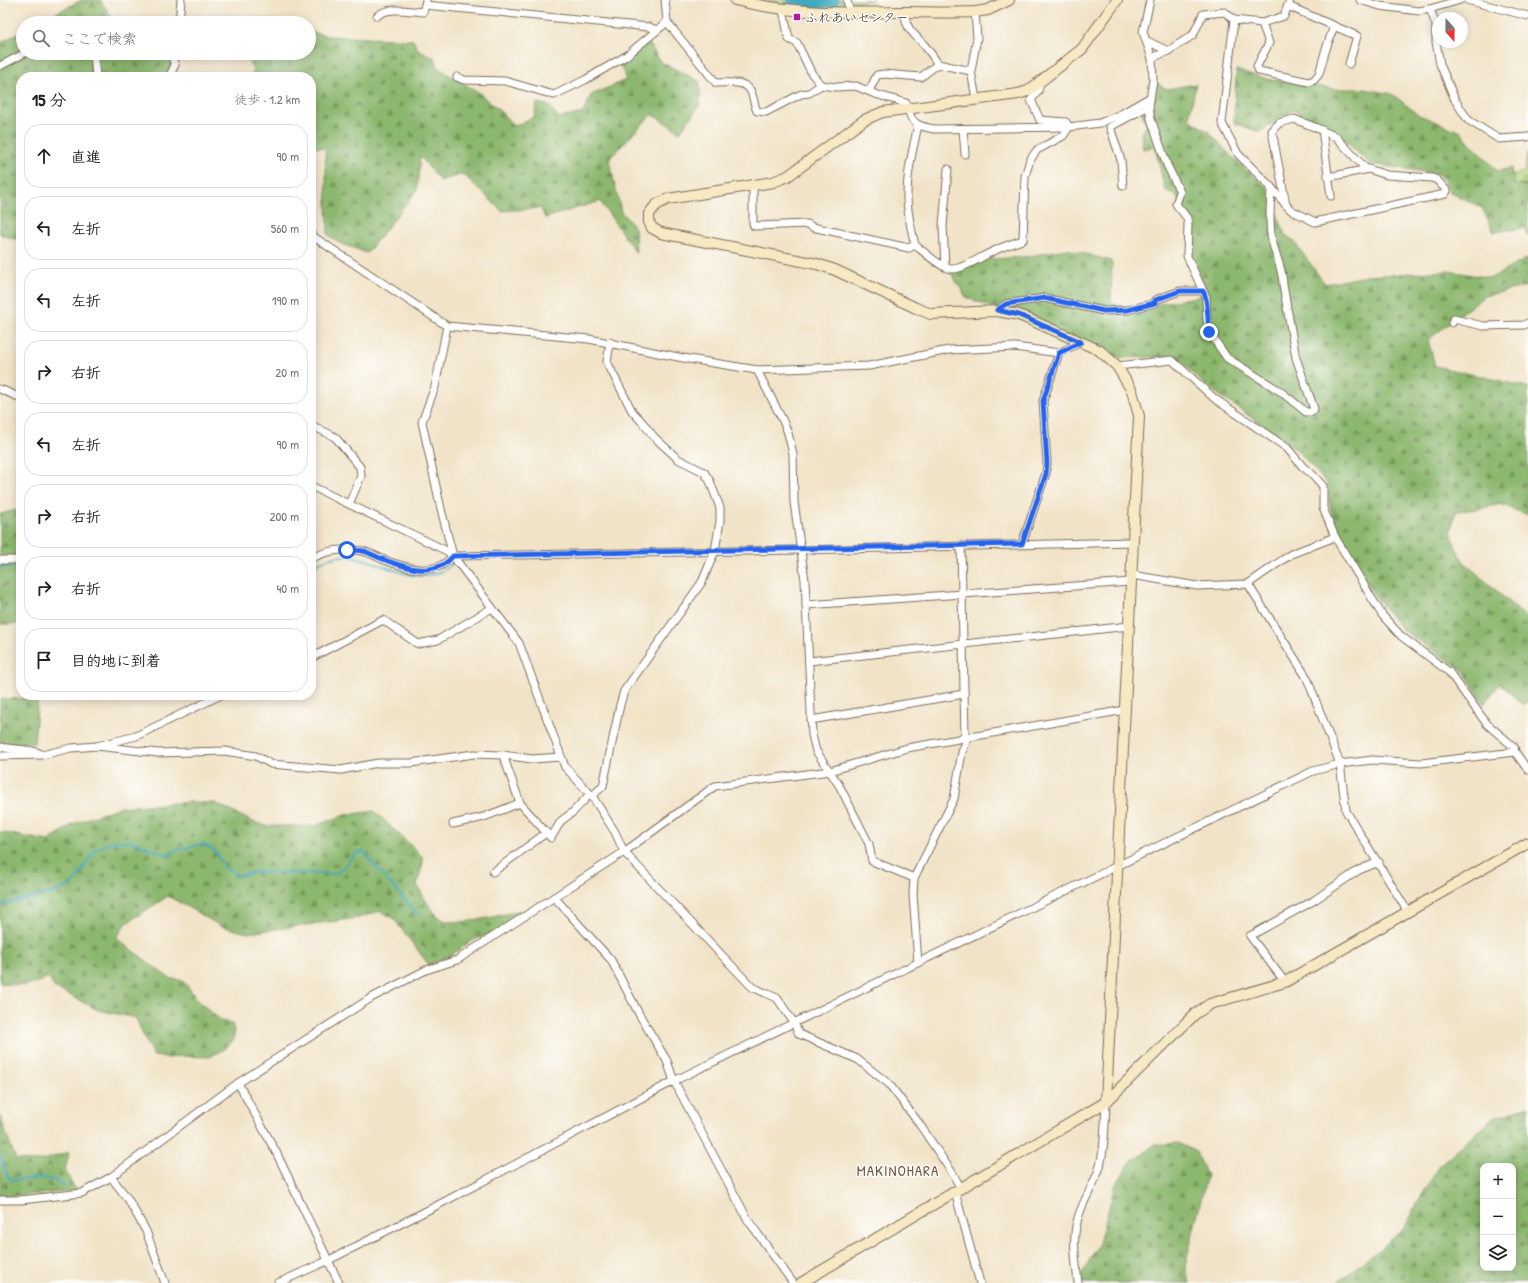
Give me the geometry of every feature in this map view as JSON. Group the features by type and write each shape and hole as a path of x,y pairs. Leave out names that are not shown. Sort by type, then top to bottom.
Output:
{"street":[{"path":"180,16 181,0"},
{"path":"665,0 667,22 716,83 738,83 746,86 751,90 757,111 766,112 801,94 810,94 821,85"},
{"path":"735,0 784,10 810,12 849,6 905,12 975,12 988,10 1009,0"},
{"path":"1078,1283 1075,1234 1076,1228 1082,1207 1100,1167 1105,1133 1139,416 1132,391 1117,366 1099,350 1019,315 997,310 931,314 835,270 817,264 661,233 652,228 649,222 649,214 656,205 668,199 773,182 788,176 864,120 883,112 1018,94 1028,91 1082,49 1117,0"},
{"path":"1150,0 1143,32 1152,58 1153,80 1149,98 1151,119 1167,165 1180,192 1176,204 1187,218 1187,256 1206,296 1209,332 1227,358 1280,391 1306,412 1312,412 1314,408 1296,358 1283,285 1283,276 1270,231 1271,186"},
{"path":"1360,0 1380,6 1419,11 1460,0"},
{"path":"1467,0 1528,16"},
{"path":"377,16 388,10 423,12 426,3 649,27 657,30"},
{"path":"1152,58 1168,52 1193,35 1203,14 1226,12 1234,20 1262,24 1284,16 1289,3 1357,36 1349,64"},
{"path":"1430,9 1436,25 1436,42 1440,64 1455,100 1468,120 1499,139 1528,137"},
{"path":"784,10 789,39 797,44 812,74 821,85 836,87 856,86 906,103 911,117 918,125 934,129 1069,127 1100,123 1121,114 1149,98"},
{"path":"905,12 905,20 909,30 925,46 938,64 971,71"},
{"path":"975,12 977,38 971,71 976,99"},
{"path":"1234,20 1222,123 1238,154 1271,186 1286,205 1291,210 1315,222 1445,194 1447,191 1437,180 1432,178 1387,175 1365,168 1336,137 1322,130 1294,120 1288,120 1279,123 1272,131 1286,205"},
{"path":"457,77 464,80 505,81 554,95 585,80 622,58 667,22"},
{"path":"1262,24 1269,43 1257,66 1259,71 1309,82 1314,80 1319,74 1334,26"},
{"path":"1146,41 1168,52"},
{"path":"0,66 16,58"},
{"path":"95,60 96,72"},
{"path":"172,72 175,65 173,60"},
{"path":"869,91 877,75 884,74 921,77 938,64"},
{"path":"1040,83 1038,91 1031,100 1040,120 1066,122 1069,127"},
{"path":"1123,186 1121,160 1110,127 1149,106"},
{"path":"918,125 909,167 907,196 914,245 951,269 967,265 1011,243 1023,240 1025,176 1030,160 1038,150 1063,136 1069,127"},
{"path":"963,129 965,154"},
{"path":"1322,130 1331,196"},
{"path":"945,266 943,226 948,169"},
{"path":"1328,177 1369,169"},
{"path":"753,185 752,223 754,226 808,224 812,227 909,248 914,245"},
{"path":"316,238 447,326 589,338 683,358 757,370 870,366 949,350 1015,347 1059,353 1081,342"},
{"path":"997,310 1006,304 1044,298 1104,311 1127,310 1155,303 1155,300 1180,291 1203,291"},
{"path":"1452,323 1454,319 1483,326 1524,326 1528,323"},
{"path":"447,326 435,387 422,422 453,556"},
{"path":"503,755 520,803 551,838 561,821 603,786 624,691 702,582 715,551 720,521 720,508 710,480 704,472 678,459 654,437 644,423 632,411 607,362 610,342"},
{"path":"1022,544 1046,474 1047,463 1043,401 1059,353"},
{"path":"1117,366 1172,360 1215,399 1287,448 1303,467 1323,486 1323,508 1335,537 1382,616 1401,636 1449,672 1487,724 1514,747 1515,752 1528,770"},
{"path":"757,370 788,432 794,454 794,502 805,580 811,720 812,735 816,751 839,785 869,844 872,862 914,878"},
{"path":"0,389 16,396"},
{"path":"316,428 335,437 360,467 361,476 349,504"},
{"path":"316,488 447,551 453,556 519,643 565,767 591,795 615,832 624,852 752,987 777,998 794,1023 799,1034 857,1059 889,1084 953,1174 980,1283"},
{"path":"806,605 962,594 1131,579 1197,586 1248,584 1292,554 1335,537"},
{"path":"316,557 332,551 363,551 399,565 414,569 435,569 447,563 453,556 1132,542"},
{"path":"918,963 913,894 914,878 954,798 962,752 967,737 964,694 961,546"},
{"path":"0,560 16,560"},
{"path":"1248,584 1307,678 1340,764 1346,811 1379,862 1408,912"},
{"path":"316,655 383,620 418,644 438,640 492,608"},
{"path":"809,661 1129,626"},
{"path":"811,720 964,694"},
{"path":"0,756 42,755 71,748 97,746 136,736 211,700"},
{"path":"0,1200 21,1200 82,1193 111,1177 238,1083 371,998 426,970 458,960 624,852 715,786 830,771 907,748 1125,710"},
{"path":"97,746 158,754 226,751 256,756 271,764 341,770 378,763 411,763 474,754 503,755 532,760 561,757"},
{"path":"0,747 12,750 28,749 42,755"},
{"path":"278,1283 327,1261 434,1207 674,1081 1313,771 1340,764 1372,760 1421,763 1515,752"},
{"path":"453,824 484,817 520,803"},
{"path":"493,872 546,833"},
{"path":"801,1283 1106,1102 1195,1014 1210,1004 1285,982 1528,843"},
{"path":"1285,982 1250,936 1313,902 1360,870 1379,862"},
{"path":"554,897 611,960 639,1014 667,1061 674,1081 748,1220 793,1283"},
{"path":"238,1083 297,1194 327,1261 339,1283"},
{"path":"111,1177 128,1199 146,1231 165,1283"}],"green space":[{"path":"82,0 100,0 111,16 50,16"},
{"path":"747,0 874,0 821,9"},
{"path":"316,33 327,36 413,40 419,51 435,58 438,68 478,92 500,111 514,126 534,117 537,103 548,105 559,118 583,113 591,95 626,80 620,64 648,42 661,62 699,81 701,94 700,105 680,132 652,114 609,159 621,212 635,228 636,253 600,201 545,218 541,208 502,211 463,174 440,181 420,156 417,190 367,253 339,243 328,235 325,148 316,147 316,72 254,71 248,60 316,60"},
{"path":"16,34 16,60 173,61 170,72 16,72 16,239 0,234 0,43"},
{"path":"1236,70 1268,79 1335,89 1365,89 1392,94 1419,115 1461,132 1498,171 1511,168 1515,185 1528,185 1528,237 1525,228 1494,232 1482,208 1450,192 1440,174 1370,164 1337,133 1293,110 1260,132 1234,123"},
{"path":"1155,81 1166,89 1196,84 1189,119 1209,132 1232,157 1267,187 1285,235 1293,240 1325,284 1366,276 1448,271 1491,278 1528,258 1528,286 1484,296 1428,340 1435,366 1528,387 1528,515 1500,504 1480,509 1456,511 1451,530 1455,546 1464,562 1528,619 1528,701 1523,705 1500,683 1484,704 1463,670 1402,630 1372,592 1333,523 1327,483 1296,449 1205,385 1175,356 1120,358 966,297 951,273 988,259 1023,257 1067,249 1112,261 1111,303 1136,308 1201,296 1205,285 1191,258 1192,223 1175,195 1165,190 1155,147 1143,149 1141,133 1147,125 1142,114"},
{"path":"1527,153 1528,185 1515,185 1513,176 1525,171"},
{"path":"16,510 16,624 0,624 0,514"},
{"path":"0,699 38,700 34,743 0,742"},
{"path":"190,802 215,803 253,822 267,826 314,826 345,815 374,811 422,856 423,862 417,885 431,908 442,919 458,922 470,921 524,910 519,923 471,941 452,955 429,965 393,918 380,911 358,918 247,933 221,926 168,896 125,924 117,938 169,978 183,981 199,1001 221,1021 232,1024 234,1040 224,1049 209,1057 177,1056 169,1058 154,1056 136,1018 98,1010 54,987 48,977 30,985 0,983 0,832 48,841 73,824 120,807"},
{"path":"1528,1106 1528,1283 1337,1283 1402,1231 1439,1165 1495,1117"},
{"path":"0,1116 16,1160 40,1161 69,1152 65,1171 76,1191 0,1197"},
{"path":"1178,1143 1196,1152 1207,1175 1185,1266 1190,1283 1077,1283 1099,1243 1115,1186 1130,1163 1154,1145"}],"waterway":[{"path":"793,0 813,2 833,0"},
{"path":"316,564 337,556 346,556 360,558 400,572 426,576 439,572 453,564"},
{"path":"0,567 16,566"},
{"path":"0,905 53,893 73,884 94,851 110,842 131,841 168,855 176,850 203,844 216,852 223,866 237,876 255,872 335,874 344,867 356,853 363,852 418,915"},
{"path":"0,1156 8,1177 12,1180 41,1178 55,1180 65,1186"}],"place":[{"name":"ふれあいセンター","path":"797,17"}],"district":[{"name":"MAKINOHARA","path":"898,1170"}],"route":[{"path":"347,550 363,551 399,565 414,569 435,569 447,563 453,556 800,550 1022,544 1046,474 1047,463 1043,401 1047,387 1059,353 1081,342 1019,315 997,310 1006,304 1044,298 1104,311 1127,310 1155,303 1155,300 1180,291 1203,291 1206,296 1209,332"}]}
